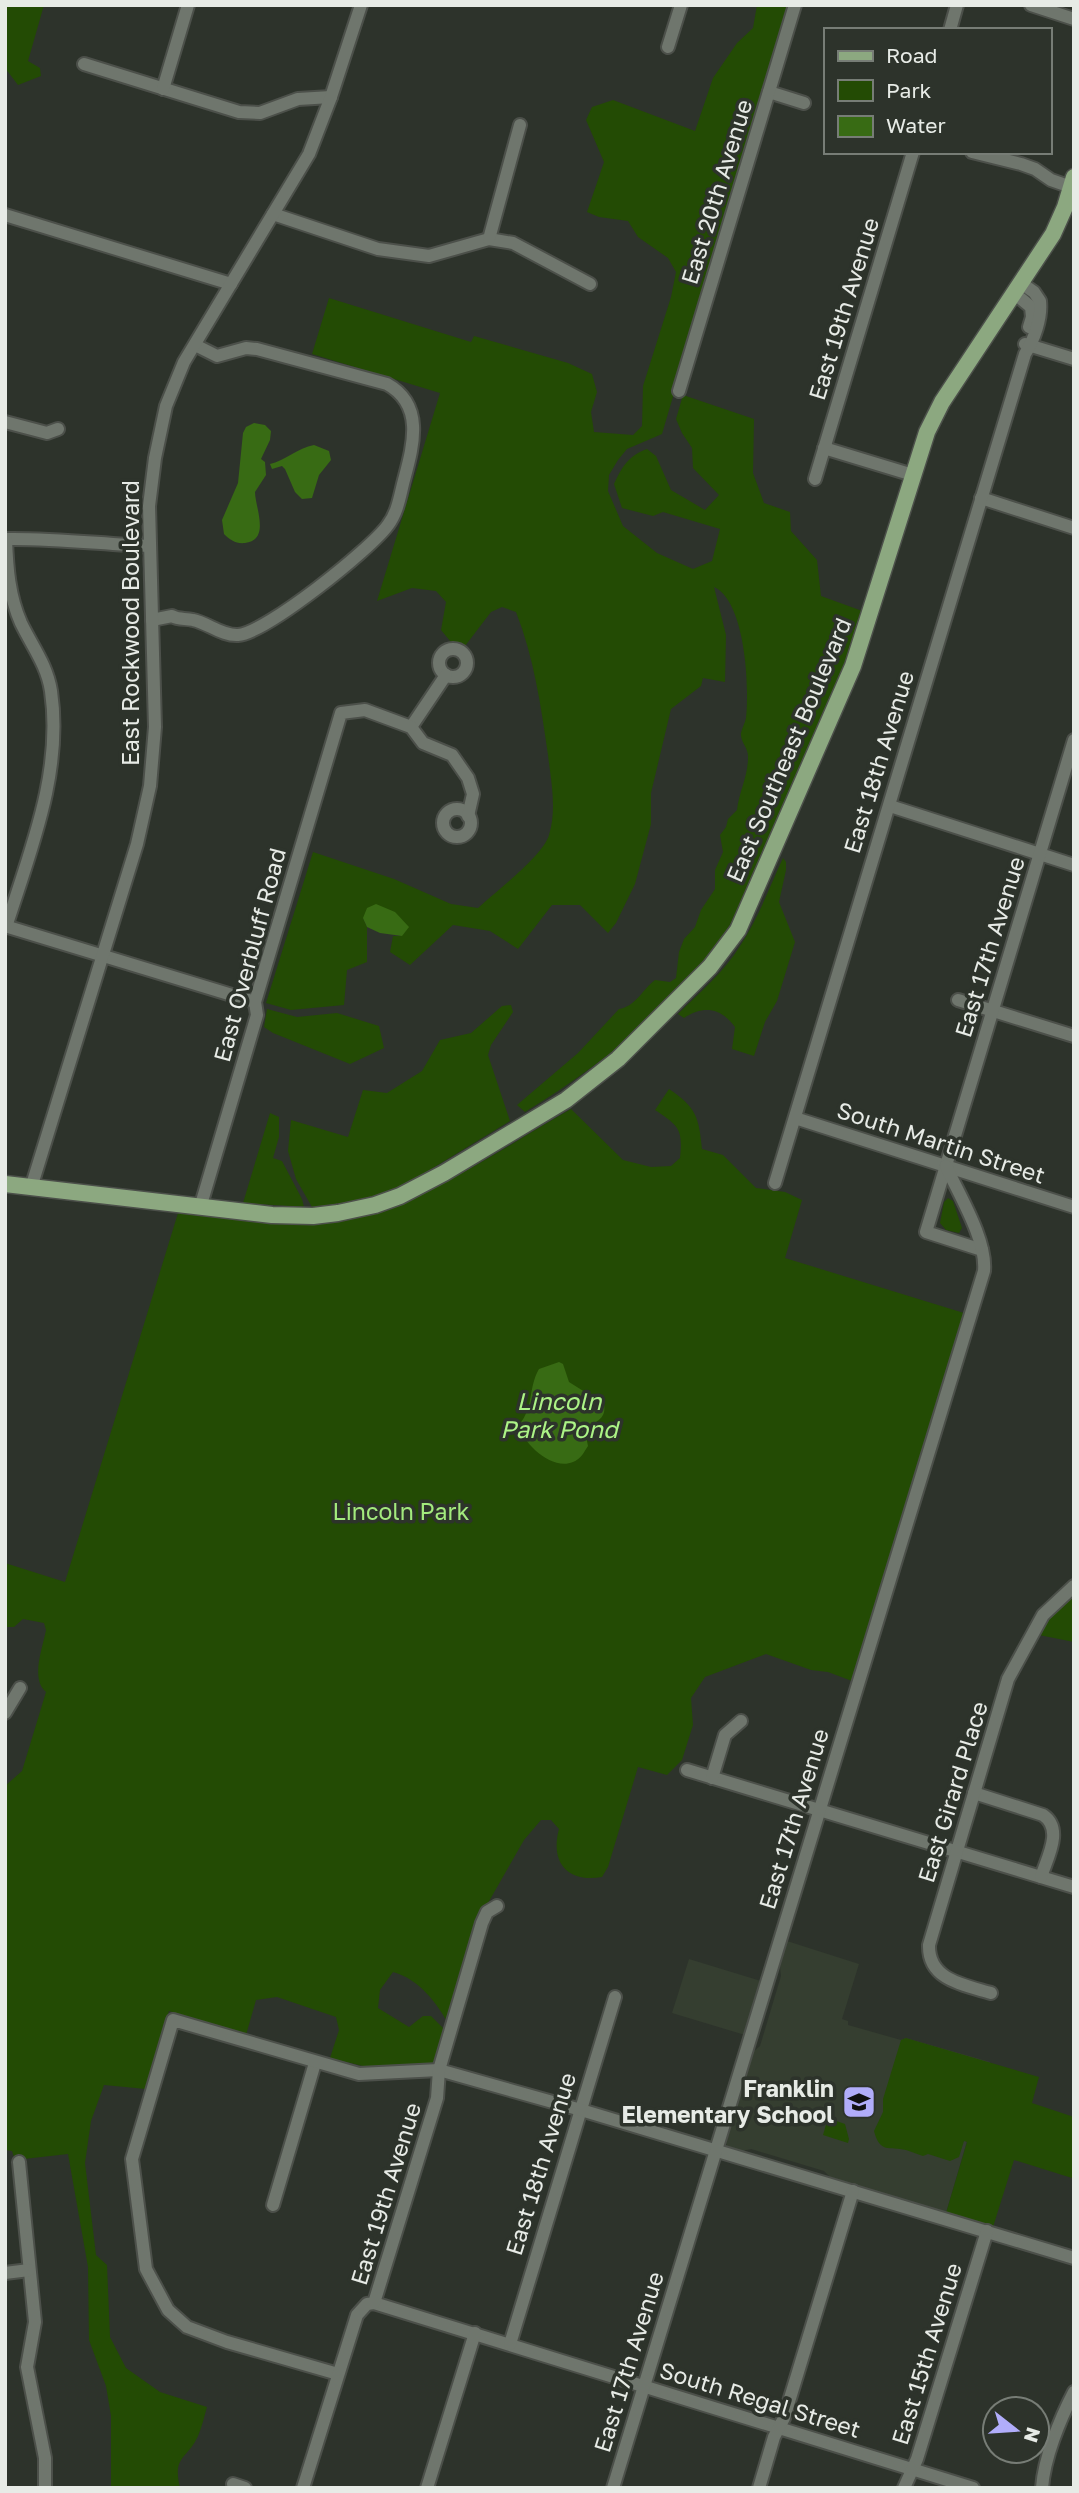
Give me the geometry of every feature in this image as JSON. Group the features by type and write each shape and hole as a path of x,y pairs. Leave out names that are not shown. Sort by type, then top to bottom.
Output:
{"main road":[{"path":"1018,288 1053,234 1073,184"},
{"name":"East Southeast Boulevard","path":"5,1184 272,1215 313,1216 338,1213 400,1196 444,1173 566,1100 618,1059 710,967 738,930 853,666 927,432 942,402 1018,288"}],"street":[{"path":"163,89 188,5"},
{"name":"East Rockwood Boulevard","path":"31,1188 137,844 150,786 155,727 157,619 149,546 149,506 166,406 184,362 201,347 231,284 309,154 361,5"},
{"path":"668,47 681,5"},
{"name":"East 20th Avenue","path":"679,391 795,5"},
{"path":"951,28 957,5"},
{"path":"1031,5 1074,19"},
{"path":"84,64 239,111 260,113 298,99 331,97"},
{"path":"769,92 804,103"},
{"path":"489,239 520,125"},
{"name":"East 19th Avenue","path":"815,479 912,154"},
{"path":"980,154 1021,164 1035,169 1051,180 1073,184"},
{"path":"273,214 378,249 429,256 489,239 513,243 590,284"},
{"path":"5,215 231,284"},
{"name":"East 18th Avenue","path":"775,1183 1027,348 1032,312 1018,288"},
{"path":"157,619 165,622 172,622 177,618 196,620 229,634 239,635 307,596 366,548 387,526 395,512 413,447 411,412 404,397 387,384 257,349 246,348 217,356 201,347"},
{"path":"1027,348 1074,359"},
{"path":"5,422 47,433 58,429"},
{"path":"824,448 913,475"},
{"path":"981,498 1074,528"},
{"path":"149,546 44,538 6,539 7,571 13,604 44,664 51,692 52,734 52,769 47,792 6,926 255,1002"},
{"path":"446,675 411,727 424,743 452,755 468,778 473,794 468,816"},
{"name":"East Overbluff Road","path":"200,1208 257,1015 255,1002 341,713 365,710 411,727"},
{"name":"East 17th Avenue","path":"982,1250 926,1231 1074,740"},
{"path":"890,806 1074,865"},
{"path":"958,1000 1074,1036"},
{"name":"South Martin Street","path":"795,1118 1074,1207"},
{"name":"East 17th Avenue","path":"612,2488 981,1280 985,1263 982,1250 946,1166"},
{"name":"East Girard Place","path":"991,1993 942,1976 935,1968 929,1952 931,1937 1013,1667 1049,1606 1074,1586"},
{"path":"5,1713 20,1688"},
{"path":"712,1778 725,1735 741,1721"},
{"path":"687,1770 1074,1887"},
{"path":"974,1793 1043,1815 1052,1824 1053,1839 1041,1877"},
{"name":"East 19th Avenue","path":"303,2488 357,2315 367,2304 374,2303 437,2098 439,2070 482,1923 487,1912 497,1906"},
{"name":"East 18th Avenue","path":"510,2344 615,1997"},
{"path":"338,2374 227,2342 187,2327 168,2310 146,2269 132,2159 173,2020 315,2063 370,2075 439,2070 1074,2258"},
{"path":"273,2205 315,2063"},
{"path":"19,2162 35,2322 27,2367 45,2458 45,2488"},
{"path":"759,2488 784,2418 853,2191"},
{"name":"East 15th Avenue","path":"904,2488 917,2459 987,2231"},
{"path":"5,2273 29,2270"},
{"name":"South Regal Street","path":"374,2303 973,2488"},
{"path":"427,2488 475,2333"},
{"path":"1042,2488 1045,2466 1074,2392"}],"shaded area":[{"name":"Franklin Elementary School","path":"787,1941 859,1964 842,2019 848,2021 848,2025 990,2062 946,2213 830,2177 824,2171 751,2149 742,2151 727,2146 754,2051 760,2046 781,1976 780,1967"},
{"name":"Franklin Elementary School","path":"689,1959 761,1981 745,2035 672,2013"}],"green space":[{"path":"5,5 44,5 28,61 40,68 41,76 18,85 5,68"},
{"path":"757,5 788,5 662,434 627,449 609,475 608,491 623,526 657,553 693,569 712,561 720,529 663,512 653,516 622,508 614,484 626,463 647,449 656,456 671,490 705,510 719,495 693,468 692,448 676,419 683,395 754,419 753,473 764,503 790,512 791,531 817,560 821,596 865,612 841,675 731,923 689,979 639,1029 612,1052 525,1112 517,1105 578,1053 619,1009 634,1001 655,980 670,982 676,978 679,952 684,939 695,927 701,910 715,889 715,870 723,852 720,835 728,819 737,810 747,771 748,754 741,733 746,718 747,679 741,633 731,605 714,587 726,635 725,682 703,678 701,686 671,709 651,793 651,824 635,884 616,923 608,933 580,905 552,905 518,949 490,931 453,925 410,965 390,952 393,936 402,936 363,918 367,927 367,962 347,970 344,1005 291,1010 266,1003 313,852 394,879 451,904 478,908 538,853 549,835 553,815 552,785 540,700 528,647 516,612 502,607 491,612 465,646 451,642 441,630 446,602 436,591 412,588 377,601 440,393 312,354 329,298 471,342 474,336 568,363 592,374 597,392 591,412 594,432 633,435 642,426 643,386 671,297 676,272 668,258 638,237 628,221 599,217 587,212 604,162 586,120 592,107 613,100 695,131 713,78 737,43 753,28"},
{"path":"783,858 786,870 779,902 795,942 777,1001 765,1022 754,1056 732,1049 735,1027 718,1012 698,1011 684,1018 678,1014 734,955 752,925"},
{"path":"511,1005 513,1012 491,1045 488,1055 510,1121 400,1188 356,1201 312,1207 296,1179 288,1151 291,1120 348,1137 363,1090 387,1093 422,1071 440,1040 471,1033 502,1006"},
{"path":"267,1009 297,1017 337,1013 379,1026 384,1048 350,1064 273,1033 264,1027"},
{"name":"Lincoln Park","path":"669,1089 691,1107 697,1121 702,1149 723,1155 756,1188 785,1192 802,1200 785,1258 964,1313 852,1681 766,1654 705,1677 691,1698 693,1725 682,1760 667,1775 638,1767 608,1867 602,1877 579,1877 564,1868 557,1851 559,1829 551,1820 541,1820 524,1840 484,1910 449,2025 426,1993 402,1975 393,1972 380,1990 378,2008 409,2027 423,2016 431,2016 447,2032 435,2063 367,2067 330,2058 339,2030 336,2017 277,1997 256,2000 246,2035 169,2011 146,2089 104,2085 91,2121 85,2163 96,2255 107,2265 110,2337 126,2368 160,2392 207,2407 198,2436 182,2458 178,2469 180,2488 111,2488 111,2416 106,2386 89,2340 88,2267 68,2154 15,2160 12,2151 5,2150 5,1786 22,1771 46,1692 41,1686 38,1671 46,1630 44,1623 23,1619 14,1627 5,1627 5,1563 65,1582 178,1213 282,1224 350,1218 384,1208 449,1180 571,1109 623,1160 651,1167 671,1166 680,1158 680,1134 669,1120 655,1110"},
{"path":"270,1113 279,1117 279,1137 273,1158 282,1161 304,1207 243,1203"},
{"path":"948,1198 953,1201 962,1228 959,1233 946,1230 940,1223 944,1202"},
{"path":"1074,1595 1074,1642 1039,1635 1055,1609"},
{"path":"906,2038 1039,2077 1032,2103 1074,2117 1072,2178 1014,2160 993,2227 946,2213 967,2142 964,2141 959,2157 950,2161 928,2154 923,2156 906,2150 886,2148 879,2143 874,2131 883,2112 883,2099 901,2040"},
{"path":"828,2118 845,2124 848,2143 823,2135"}],"water":[{"path":"254,423 265,425 271,431 261,459 265,462 266,475 255,492 260,530 253,541 239,543 224,534 222,520 238,483 243,433 246,427"},
{"path":"314,445 329,451 331,460 319,475 312,498 302,499 295,492 285,469 282,466 272,469 270,464"},
{"path":"376,904 395,912 409,927 402,936 380,933 367,927 363,918 367,908"},
{"name":"Lincoln Park Pond","path":"559,1362 563,1364 569,1382 604,1404 601,1417 585,1431 588,1446 576,1461 565,1464 556,1463 540,1454 526,1440 519,1425 527,1411 539,1369"}],"place":[{"name":"Franklin Elementary School","path":"859,2102"}]}
